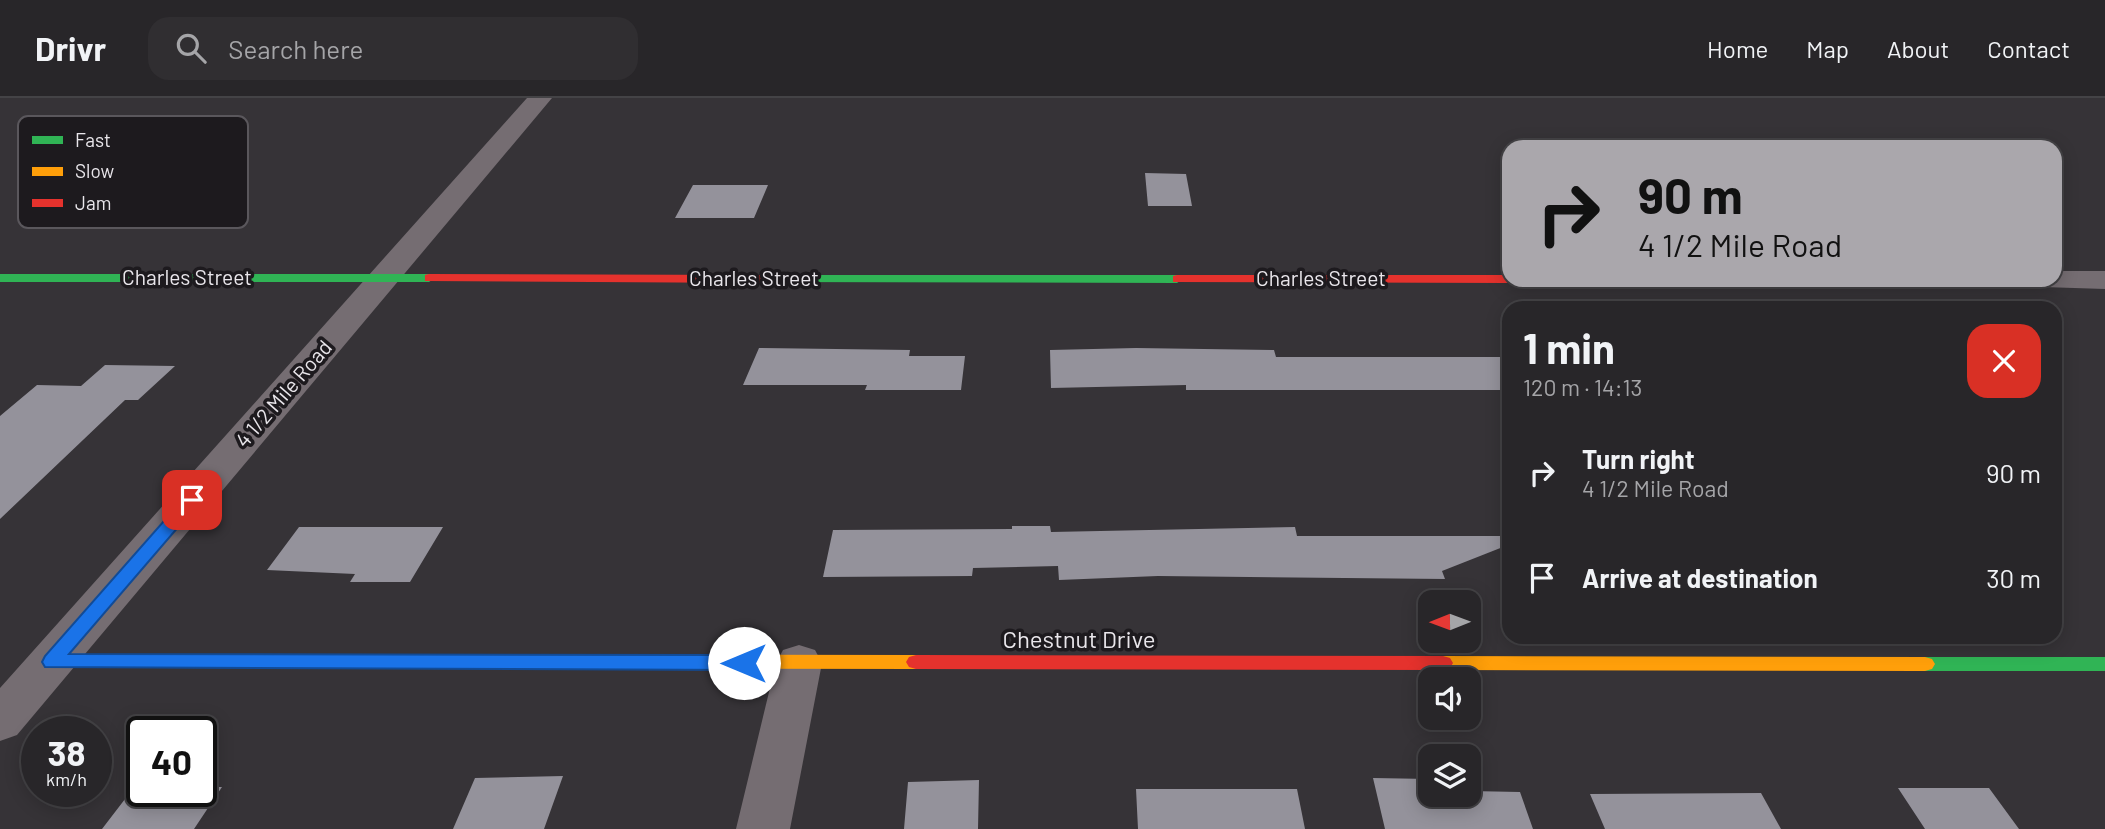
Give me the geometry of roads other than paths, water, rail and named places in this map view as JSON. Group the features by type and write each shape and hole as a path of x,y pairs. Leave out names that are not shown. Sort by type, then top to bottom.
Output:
{"street":[{"name":"4 1/2 Mile Road","path":"0,721 540,98"},
{"name":"Charles Street","path":"0,278 1502,279"},
{"path":"2062,280 2105,280"},
{"name":"Chestnut Drive","path":"52,662 2100,670"},
{"path":"763,829 799,663"}]}
